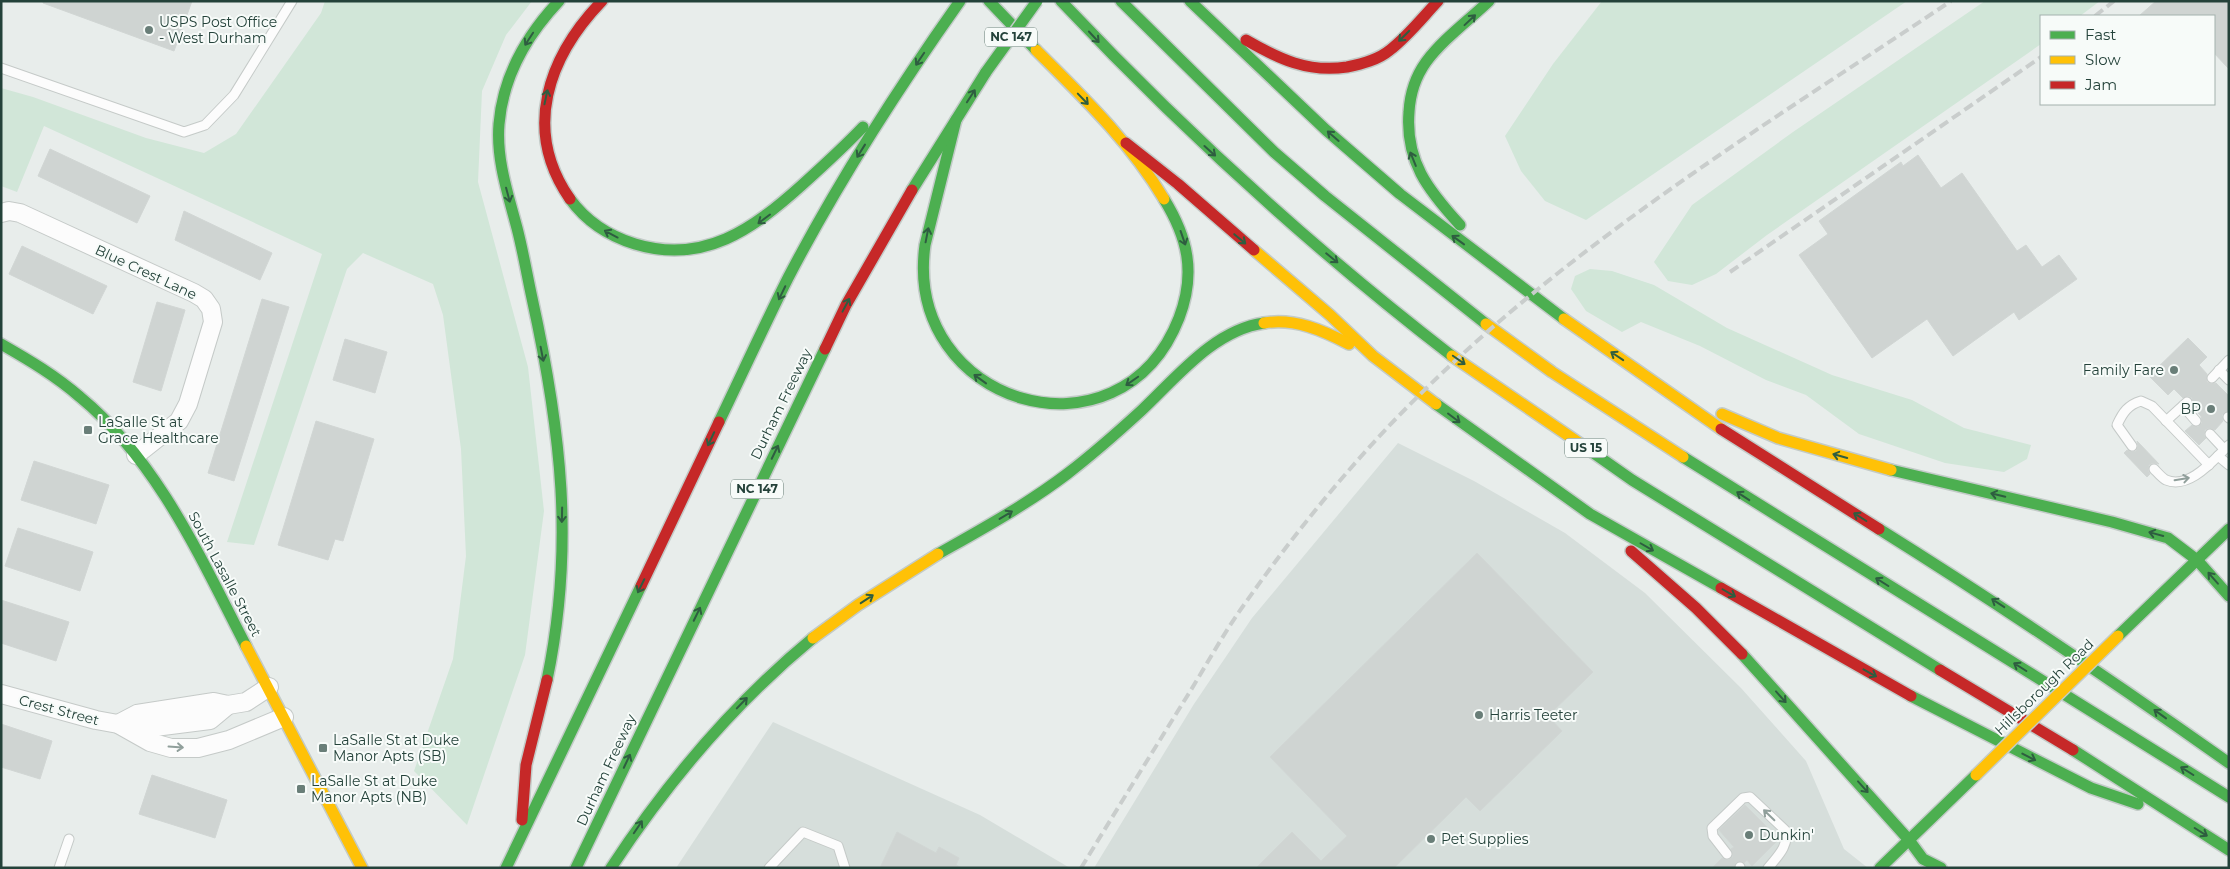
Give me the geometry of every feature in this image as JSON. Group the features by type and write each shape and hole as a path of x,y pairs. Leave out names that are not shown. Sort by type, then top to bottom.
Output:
{"main road":[{"path":"521,838 526,766 550,666 557,622 561,583 562,508 553,407 519,239 504,183 499,126 513,65 528,38 559,1"},
{"path":"602,1 569,42 554,68 545,100 544,138 553,170 566,194 576,207 598,227 638,245 652,248 690,250 711,246 755,225 782,205 896,95"},
{"path":"506,868 788,279 823,214 896,95 960,1"},
{"path":"956,120 927,234 923,260 924,282 932,319 950,350 973,375 999,392 1041,404 1066,404 1086,400 1116,391 1130,383 1144,373 1166,347 1174,333 1187,288 1187,249 1172,212 1149,173 1126,143 989,1"},
{"name":"Durham Freeway","path":"576,868 846,305 925,168 986,72 1037,1"},
{"name":"US 15","path":"1061,1 1124,68 1213,154 1298,230 1451,354 1632,480 1871,629 2059,741 2229,850"},
{"path":"1120,1 1274,152 1325,196 1466,310 1552,372 1751,501 2229,797"},
{"path":"1190,1 1326,130 1392,188 1450,234 1596,342 1735,439 1995,601 2101,672 2229,763"},
{"path":"1202,13 1286,62 1306,68 1330,69 1356,65 1376,59 1388,52 1438,1"},
{"path":"1489,1 1431,56 1419,73 1410,96 1406,136 1413,160 1421,177 1437,200 1512,278"},
{"path":"1126,143 1178,184 1330,315 1374,356 1471,430 1590,514 1838,656 2013,748 2091,788 2173,815"},
{"path":"611,868 640,823 712,734 755,690 802,648 857,606 928,560 1007,515 1053,484 1119,431 1218,341 1247,327 1275,321 1287,321 1323,331 1374,356"},
{"name":"South Lasalle Street","path":"1,344 35,363 76,391 120,435 166,497 269,687 362,868"},
{"path":"1657,384 1778,438 1897,472 2102,520 2165,537 2178,544 2196,560 2229,596"},
{"path":"1590,514 1696,608 1736,648 1909,840 1923,859 1941,868"},
{"name":"Hillsborough Road","path":"1880,868 2229,529"}],"street":[{"name":"Blue Crest Lane","path":"1,213 9,211 20,212 46,224 194,293 204,299 211,310 212,330 183,414 169,431 136,455"},
{"name":"Crest Street","path":"124,727 137,714 214,702 228,705 246,702 269,687"},
{"name":"Crest Street","path":"1,694 124,727 150,742 171,748 198,748 229,740 284,717"}],"lane":[{"path":"1,68 184,132 205,125 234,95 292,1"},
{"path":"2212,378 2229,360"},
{"path":"2219,370 2229,380"},
{"path":"2132,446 2117,426 2121,416 2130,404 2141,401 2152,406 2209,465"},
{"path":"2166,421 2185,404 2196,421"},
{"path":"2210,434 2224,450 2229,465"},
{"path":"2154,469 2167,480 2182,480 2199,475 2224,450"},
{"path":"1727,854 1713,836 1712,828 1743,798 1750,797 1785,830 1787,836 1784,848 1768,868"},
{"path":"769,868 803,832 838,846 845,868"},
{"path":"59,868 69,838"}],"shaded area":[{"path":"1398,443 1474,481 1565,533 1645,593 1741,688 1806,761 1844,849 1868,868 1094,868 1194,704 1252,618"},
{"path":"773,722 980,815 1070,868 676,868"}],"green space":[{"path":"325,1 532,1 506,35 482,91 478,182 528,367 544,511 525,655 467,825 414,771 453,659 466,556 461,449 443,315 433,284 363,253 347,269 254,545 227,542 322,254 44,126 17,192 1,186 1,88 33,97 146,138 204,153 236,134 321,13"},
{"path":"1602,1 1907,1 1586,220 1545,201 1521,171 1505,136 1553,64"},
{"path":"1985,1 2100,1 2081,15 2040,15 2040,45 1767,235 1716,274 1692,285 1668,281 1654,262 1692,205 1793,132"},
{"path":"1590,269 1612,271 1654,285 1727,328 1832,375 1912,400 1964,428 2031,445 2027,459 2004,472 1945,463 1859,434 1806,395 1766,380 1700,346 1641,322 1622,332 1586,311 1571,289 1575,276"}],"building":[{"name":"USPS Post Office - West Durham","path":"43,1 192,1 174,51 43,3"},
{"path":"2156,1 2229,1 2229,69 2215,54 2215,15 2140,15"},
{"path":"50,149 150,196 137,223 38,176"},
{"path":"1918,155 1941,188 1962,173 2017,251 2026,245 2042,267 2059,255 2077,279 2019,320 2014,312 1953,356 1927,319 1872,358 1799,255 1828,234 1819,221 1901,162 1903,166"},
{"path":"184,211 272,253 260,280 175,240"},
{"path":"22,246 107,286 93,314 9,274"},
{"path":"262,299 289,307 234,481 208,473"},
{"path":"157,302 185,310 161,391 133,382"},
{"path":"2188,338 2207,357 2199,365 2207,374 2207,382 2211,384 2216,383 2229,396 2229,411 2222,415 2223,421 2215,430 2209,428 2205,430 2204,435 2206,438 2199,445 2185,431 2192,425 2198,427 2202,423 2201,416 2192,406 2192,398 2188,396 2183,398 2174,389 2168,395 2149,376"},
{"path":"345,339 387,352 375,393 333,380"},
{"path":"316,421 374,439 343,541 335,539 328,560 278,545"},
{"path":"2137,441 2159,464 2153,463 2149,465 2148,470 2150,474 2147,477 2124,453 2127,450 2136,451"},
{"path":"34,461 109,485 96,524 21,500"},
{"path":"18,528 93,552 80,591 5,566"},
{"path":"1477,553 1593,672 1548,716 1562,731 1480,811 1466,797 1394,868 1256,868 1292,832 1321,861 1347,836 1270,757"},
{"path":"1,600 69,622 56,661 1,643"},
{"path":"1,724 52,741 40,779 1,767"},
{"path":"152,775 227,800 215,838 139,814"},
{"name":"Dunkin'","path":"1745,805 1779,839 1752,866 1747,860 1744,863 1736,862 1734,868 1712,868 1722,858 1727,860 1733,857 1731,849 1734,847 1719,830"},
{"path":"897,832 936,853 939,847 959,858 956,865 962,868 880,868"}],"railway":[{"path":"1081,868 1238,613 1314,512 1388,427 1451,365 1517,306 1586,251 1730,148 1951,1"},
{"path":"2096,15 2114,1"},
{"path":"1730,272 2040,58"}],"traffic: fast":[{"path":"547,680 556,631 561,582 561,488 551,395 521,245 503,176 499,150 499,124 501,106 518,57 547,14 559,1"},
{"path":"719,422 788,278 827,207 891,102 960,1"},
{"path":"989,1 1036,50"},
{"path":"986,72 1037,1"},
{"path":"1061,1 1153,95 1249,186 1349,273 1452,356"},
{"path":"1121,1 1274,152 1325,196 1486,324"},
{"path":"1190,1 1326,130 1400,194 1564,319"},
{"path":"1460,225 1429,187 1415,160 1409,129 1410,105 1416,79 1422,67 1448,38 1489,1"},
{"path":"912,190 986,72"},
{"path":"956,120 925,245 927,300 947,345 980,378 1022,398 1067,403 1111,393 1150,365 1179,318 1187,286 1187,256 1184,242 1164,199"},
{"path":"570,199 591,221 625,241 660,249 683,250 705,246 726,239 746,229 765,216 802,185 863,127"},
{"path":"938,554 1020,506 1067,474 1096,451 1197,357 1213,345 1246,327 1264,323"},
{"path":"1,344 71,389 108,423 133,451 175,513 212,579 246,646"},
{"path":"576,868 825,349"},
{"path":"1436,404 1590,514 1721,588"},
{"path":"1585,447 1632,480 1940,670"},
{"path":"1683,457 2229,797"},
{"path":"1891,470 2112,522 2168,538 2197,560 2229,596"},
{"path":"1879,529 2056,643 2229,763"},
{"path":"2118,636 2229,529"},
{"path":"506,868 641,586"},
{"path":"611,868 655,805 703,745 756,690 813,638"},
{"path":"1742,654 1909,840"},
{"path":"1911,696 2091,788 2138,804"},
{"path":"2073,750 2229,850"},
{"path":"1880,868 1976,775"},
{"path":"1909,840 1923,859 1941,868"}],"traffic: slow":[{"path":"1036,50 1121,139 1151,178 1164,199"},
{"path":"1254,250 1330,315 1373,356 1436,404"},
{"path":"1564,319 1721,429"},
{"path":"1264,323 1287,322 1308,326 1349,344"},
{"path":"1486,324 1552,372 1683,457"},
{"path":"1452,356 1585,447"},
{"path":"1722,414 1778,438 1891,470"},
{"path":"813,638 858,605 938,554"},
{"path":"1976,775 2118,636"},
{"path":"246,646 362,868"}],"traffic: jam":[{"path":"570,199 555,173 547,147 545,121 548,95 555,70 567,46 602,1"},
{"path":"1246,40 1294,63 1319,68 1347,67 1370,61 1397,45 1438,1"},
{"path":"1126,143 1178,184 1254,250"},
{"path":"825,349 846,305 912,190"},
{"path":"641,586 719,422"},
{"path":"1721,429 1879,529"},
{"path":"1631,551 1696,608 1742,654"},
{"path":"1721,588 1911,696"},
{"path":"1940,670 2073,750"},
{"path":"522,820 526,765 547,680"}],"place":[{"name":"USPS Post Office - West Durham","path":"149,30"},
{"name":"Family Fare","path":"2174,370"},
{"name":"BP","path":"2211,409"},
{"name":"LaSalle St at Grace Healthcare","path":"88,430"},
{"name":"Harris Teeter","path":"1479,715"},
{"name":"LaSalle St at Duke Manor Apts (SB)","path":"323,748"},
{"name":"LaSalle St at Duke Manor Apts (NB)","path":"301,789"},
{"name":"Dunkin'","path":"1749,835"},
{"name":"Pet Supplies","path":"1431,839"}]}
